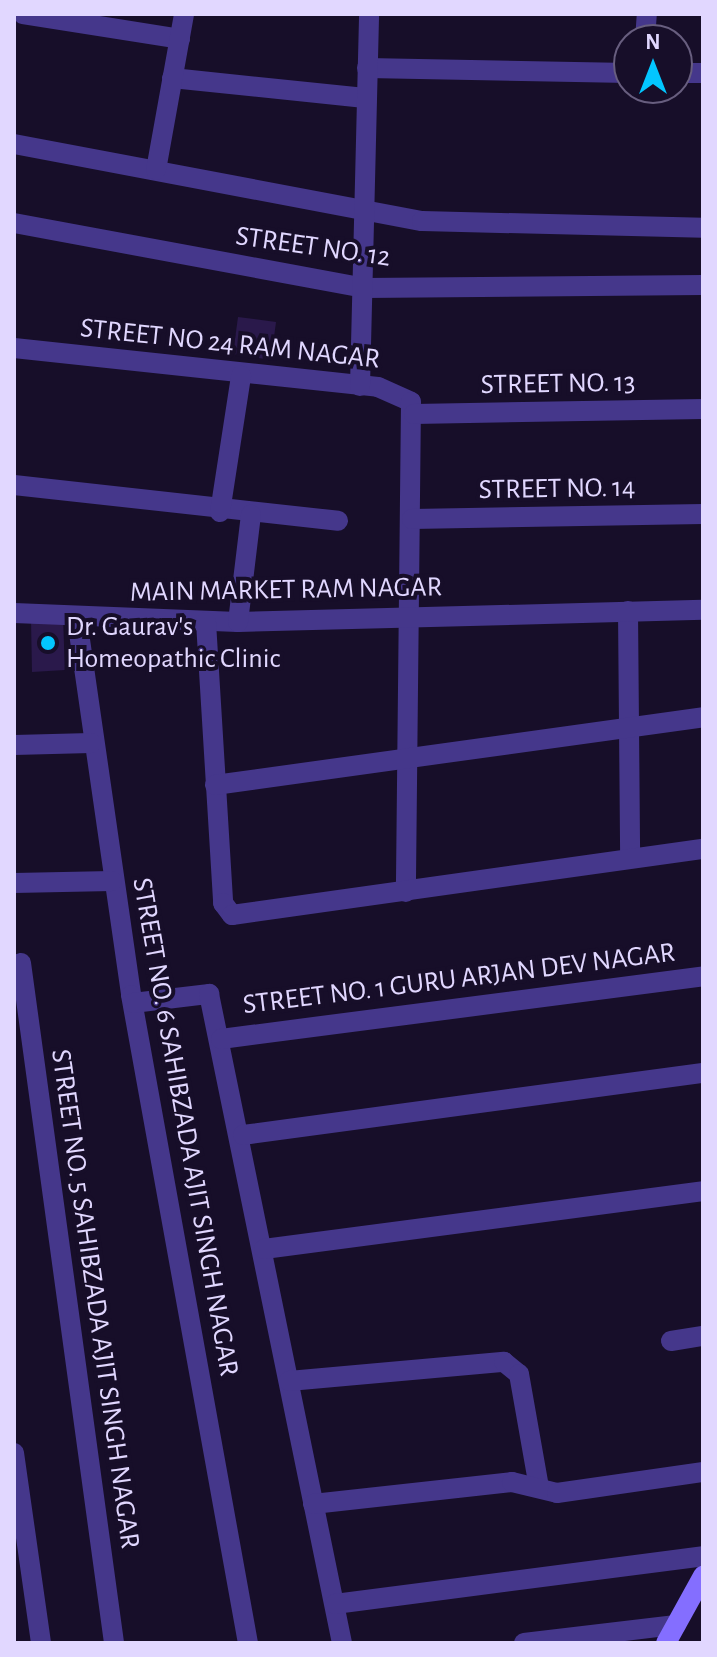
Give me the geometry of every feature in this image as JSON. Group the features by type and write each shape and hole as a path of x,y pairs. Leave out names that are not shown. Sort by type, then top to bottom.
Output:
{"street":[{"path":"23,14 180,39"},
{"path":"156,170 184,14"},
{"path":"360,386 369,14"},
{"path":"367,68 613,73"},
{"path":"172,78 365,98"},
{"path":"14,144 364,213 422,221 703,228"},
{"name":"STREET NO. 12","path":"14,223 364,288 703,285"},
{"name":"STREET NO 24 RAM NAGAR","path":"14,348 241,376 360,386 402,394 414,414"},
{"path":"220,512 241,376"},
{"name":"STREET NO. 13","path":"414,414 703,409"},
{"path":"406,892 407,618 414,414"},
{"path":"14,485 220,512 338,521"},
{"name":"STREET NO. 14","path":"412,519 703,514"},
{"path":"238,622 251,515"},
{"name":"MAIN MARKET RAM NAGAR","path":"14,613 77,619 238,622 703,610"},
{"path":"628,611 630,858"},
{"name":"STREET NO. 6 SAHIBZADA AJIT SINGH NAGAR","path":"77,619 91,743 112,881 248,1643"},
{"path":"206,622 223,903 232,915 703,849"},
{"path":"215,785 628,725 703,717"},
{"path":"14,745 91,743"},
{"path":"14,883 112,881"},
{"name":"STREET NO. 5 SAHIBZADA AJIT SINGH NAGAR","path":"21,963 114,1643"},
{"name":"STREET NO. 1 GURU ARJAN DEV NAGAR","path":"221,1039 703,976"},
{"path":"133,1003 207,992 243,1135 342,1643"},
{"path":"243,1135 703,1073"},
{"path":"264,1249 703,1191"},
{"path":"671,1341 703,1336"},
{"path":"289,1381 504,1362 519,1374 539,1487"},
{"path":"14,1453 41,1643"},
{"path":"313,1504 494,1483 539,1487 557,1493 703,1472"},
{"path":"335,1604 703,1556"},
{"path":"524,1643 671,1634 703,1576"}],"building":[{"path":"238,317 276,322 271,360 233,354"},
{"path":"63,618 65,670 32,672 31,620"}],"place":[{"name":"Dr. Gaurav's Homeopathic Clinic","path":"48,643"}]}
